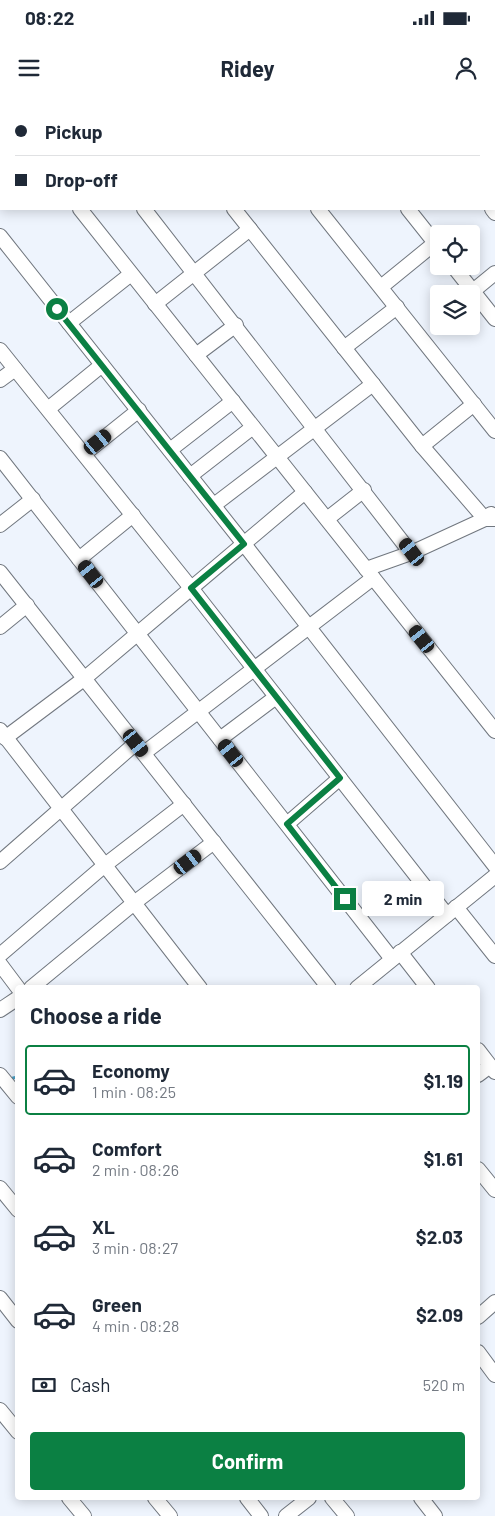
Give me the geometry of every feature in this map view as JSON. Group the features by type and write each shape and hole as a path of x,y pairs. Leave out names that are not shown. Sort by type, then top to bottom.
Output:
{"street":[{"path":"81,210 495,731"},
{"path":"145,210 412,552"},
{"path":"0,862 61,807 140,748 198,711 309,628 370,573 492,516 422,446 235,210"},
{"path":"319,210 495,431"},
{"path":"409,210 430,236"},
{"path":"155,304 250,229"},
{"path":"0,236 214,505 495,866"},
{"path":"381,287 430,250"},
{"path":"480,285 495,273"},
{"path":"69,323 131,274"},
{"path":"460,275 468,285"},
{"path":"480,300 495,320"},
{"path":"344,348 397,308"},
{"path":"196,354 236,325"},
{"path":"0,350 191,588 340,778 452,911 495,956"},
{"path":"48,409 102,365"},
{"path":"0,380 15,368"},
{"path":"214,505 317,429 373,384"},
{"path":"170,450 233,401"},
{"path":"422,446 474,404"},
{"path":"84,454 138,410"},
{"path":"190,476 253,427"},
{"path":"0,458 287,824 396,956 425,985"},
{"path":"327,519 364,490"},
{"path":"198,985 3,734 84,678 305,492"},
{"path":"0,525 33,499"},
{"path":"79,559 133,515"},
{"path":"0,572 327,985"},
{"path":"0,627 27,605"},
{"path":"220,739 276,696"},
{"path":"287,824 340,778"},
{"path":"0,955 105,865 184,804"},
{"path":"35,985 134,903 214,842"},
{"path":"361,985 495,876"},
{"path":"0,964 16,985"},
{"path":"0,1010 15,1000"},
{"path":"480,1072 488,1059"},
{"path":"0,1075 15,1093"},
{"path":"480,1171 495,1190"},
{"path":"0,1188 15,1206"},
{"path":"0,1298 15,1317"},
{"path":"480,1314 495,1302"},
{"path":"480,1355 495,1374"},
{"path":"0,1410 15,1428"},
{"path":"71,1500 84,1516"},
{"path":"157,1500 170,1516"},
{"path":"249,1500 261,1516"},
{"path":"286,1516 306,1500"},
{"path":"334,1500 347,1516"},
{"path":"422,1500 435,1516"}],"route":[{"path":"57,309 244,544 191,588 340,778 287,824 345,899"}]}
